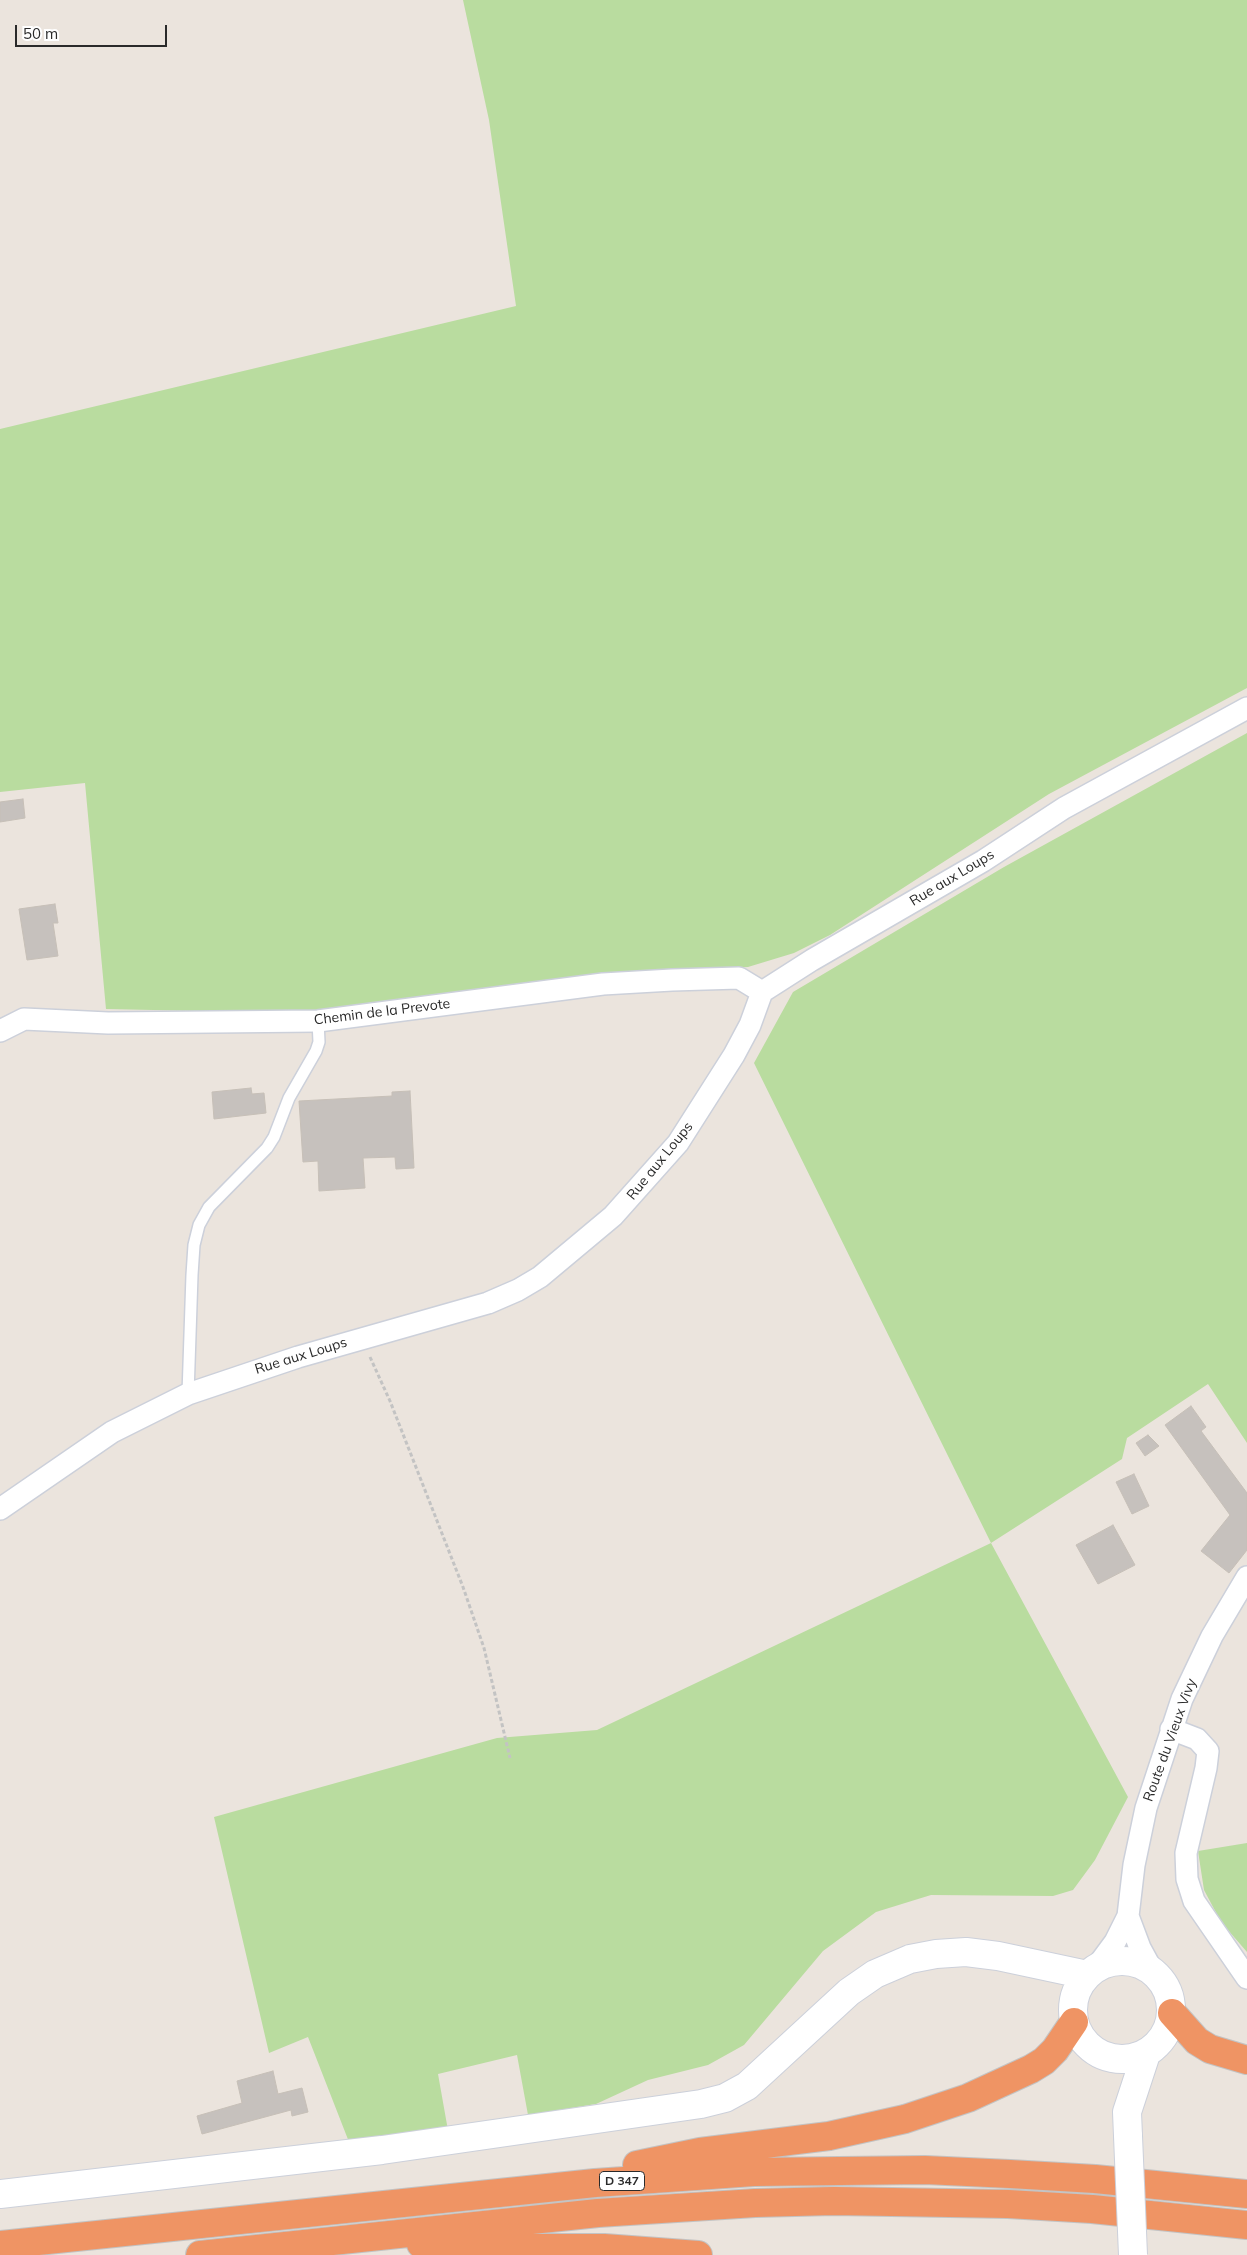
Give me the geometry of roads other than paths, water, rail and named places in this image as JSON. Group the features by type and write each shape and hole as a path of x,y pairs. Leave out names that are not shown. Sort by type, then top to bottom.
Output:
{"highway":[{"path":"506,2192 700,2152 829,2136 905,2119 968,2098 1044,2061 1055,2050 1073,2012"},
{"path":"1172,2013 1197,2041 1210,2050 1247,2060"},
{"name":"D 347","path":"0,2245 596,2183 754,2172 925,2170 1095,2179 1247,2194"},
{"name":"D 347","path":"200,2255 646,2209 834,2201 1008,2204 1092,2209 1247,2225"},
{"path":"359,2238 475,2248 604,2248 698,2255"}],"street":[{"name":"Rue aux Loups","path":"0,1510 112,1432 188,1394 238,1376 362,1338 488,1303 518,1290 540,1277 613,1216 678,1143 734,1055 750,1025 762,992 812,960 983,861 1064,808 1247,708"},
{"name":"Chemin de la Prevote","path":"0,1031 24,1019 147,1023 318,1021 603,984 739,978 762,992"},
{"name":"Route du Vieux Vivy","path":"1091,1972 1115,1942 1128,1916 1140,1832 1152,1786 1182,1698 1212,1636 1247,1577"},
{"path":"1171,1729 1198,1739 1208,1750 1206,1768 1186,1853 1187,1879 1194,1901 1247,1978"},
{"name":"Route du Vieux Vivy","path":"1128,1916 1140,1948 1152,1970"},
{"path":"0,2194 382,2150 701,2104 725,2098 747,2086 849,1992 875,1974 901,1962 936,1954 966,1952 998,1956 1031,1965 1091,1972"},
{"path":"1073,2012 1078,1987 1091,1972 1108,1962 1123,1960 1138,1963 1152,1970 1163,1982 1170,1997 1172,2013 1168,2030 1159,2044 1146,2054 1129,2060 1111,2058 1095,2052"},
{"path":"1031,1965 1073,2012 1082,2039 1095,2052 1115,2080 1128,2124 1133,2255"},
{"path":"1128,2124 1146,2054"}],"lane":[{"path":"188,1394 192,1275 194,1245 199,1225 208,1207 268,1148 290,1098 316,1051 318,1021"}]}
